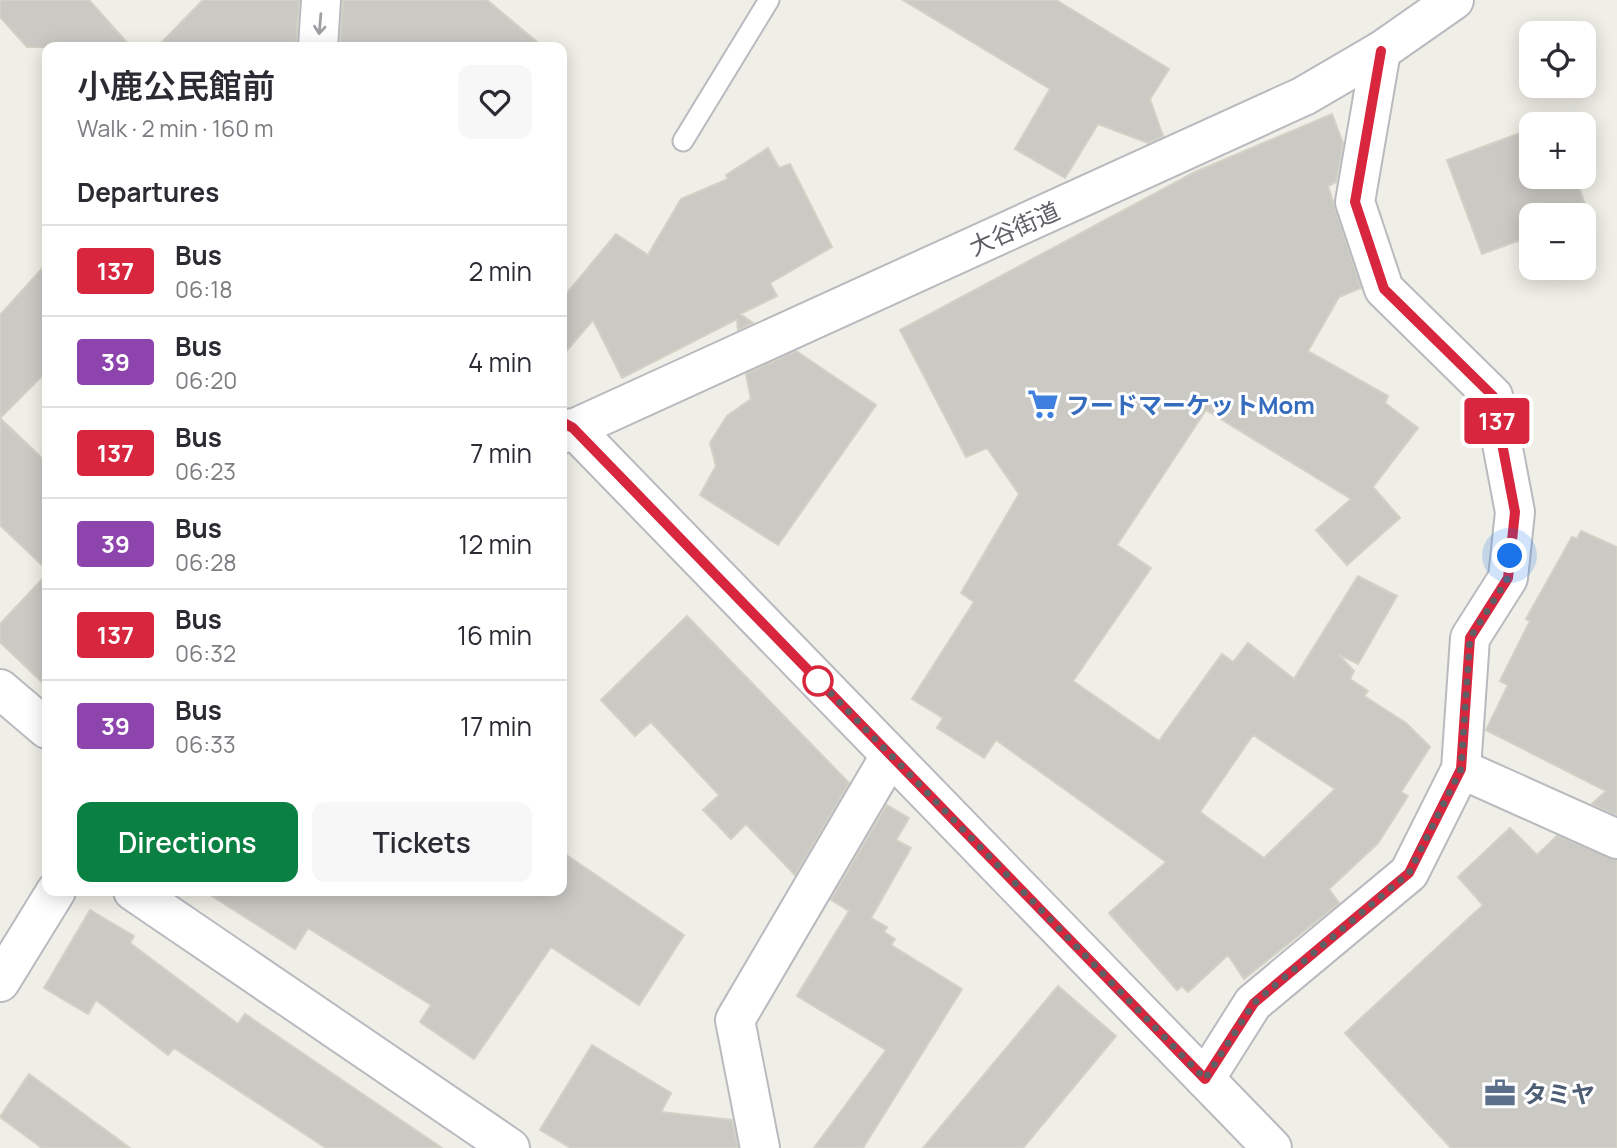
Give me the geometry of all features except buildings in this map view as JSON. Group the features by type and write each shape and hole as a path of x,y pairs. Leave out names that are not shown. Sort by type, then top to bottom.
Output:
{"street":[{"path":"318,42 321,0"},
{"name":"大谷街道","path":"567,428 1304,96 1381,51 1450,1"},
{"path":"1205,1079 1254,1003 1409,873 1461,769 1470,638 1508,578 1515,512 1493,396 1384,289 1355,202 1381,51"},
{"path":"567,429 890,755 1272,1148"},
{"path":"0,689 42,725"},
{"path":"760,1148 735,1020 890,755"},
{"path":"1461,769 1617,839"},
{"path":"0,982 53,896"},
{"path":"140,896 510,1148"}],"lane":[{"path":"683,141 769,0"}],"bus line":[{"name":"137","path":"567,425 1205,1079 1254,1003 1409,873 1461,769 1470,638 1508,578 1515,512 1493,396 1384,289 1355,202 1381,51"}],"place":[{"name":"フードマーケットMom","path":"1043,404"},
{"name":"タミヤ","path":"1500,1093"}],"route":[{"path":"818,681 816,678 1205,1079 1254,1003 1409,873 1461,769 1470,638 1508,578 1510,556"}]}
